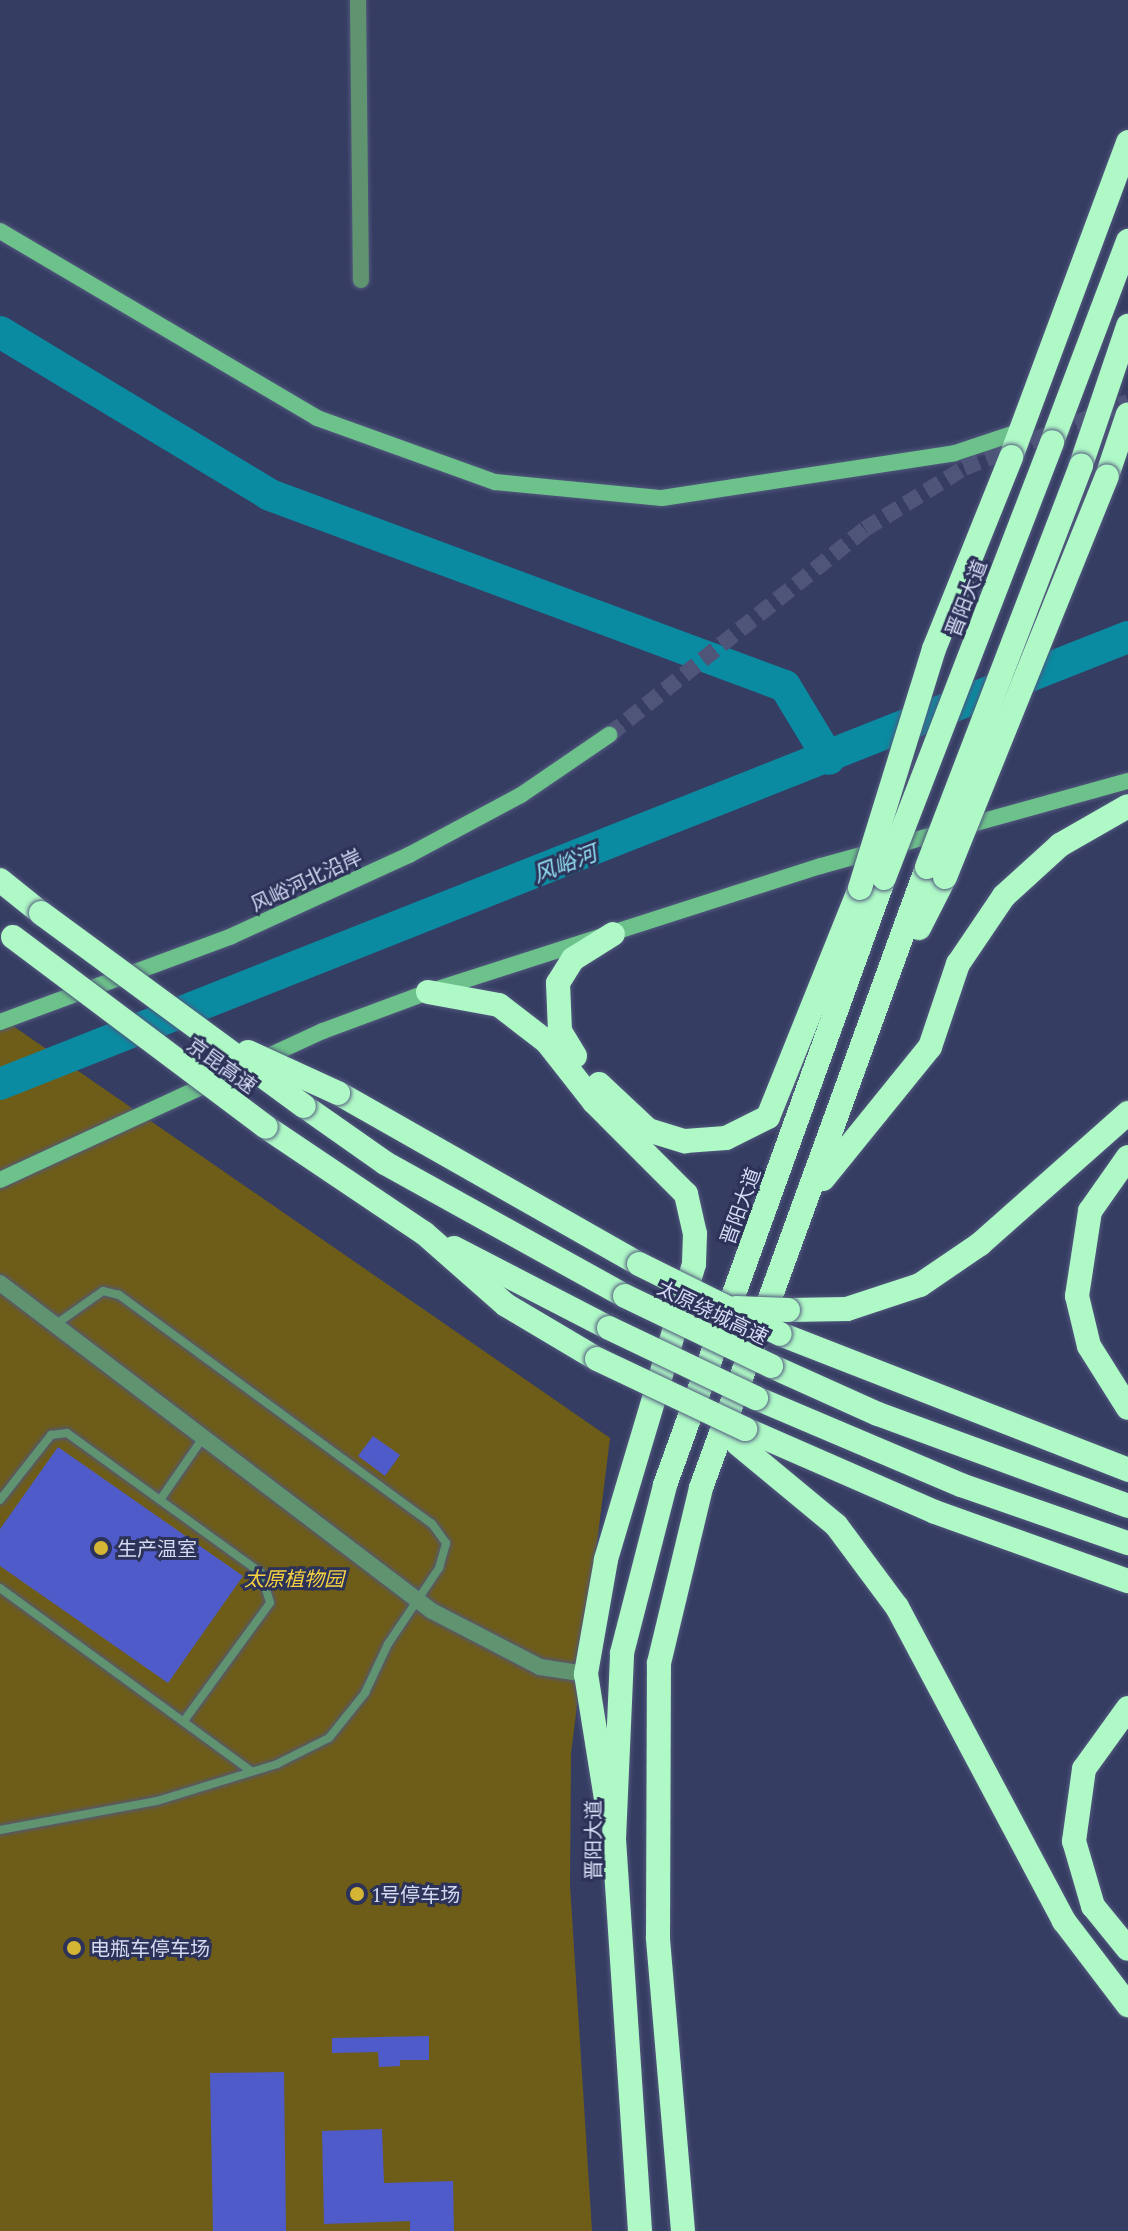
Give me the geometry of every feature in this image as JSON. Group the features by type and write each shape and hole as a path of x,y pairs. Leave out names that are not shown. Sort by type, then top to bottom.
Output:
{"highway":[{"path":"613,934 573,959 558,983 560,1031 590,1074 648,1130 685,1141 726,1138 768,1117 860,888 934,649 1021,431 1128,142"},
{"name":"晋阳大道","path":"640,2231 614,1839 622,1653 665,1485 857,938 884,878 1128,241"},
{"path":"936,872 1128,326"},
{"path":"683,2231 658,1937 659,1663 701,1488 881,1001 1107,476 1128,414"},
{"path":"809,1196 930,1047 958,964 1004,896 1060,845 1128,806"},
{"name":"京昆高速","path":"0,880 206,1033"},
{"path":"857,938 860,888"},
{"name":"京昆高速","path":"7,931 266,1127 424,1233"},
{"path":"428,992 475,997 521,1018 686,1194 694,1264 610,1546 586,1674 614,1839"},
{"path":"206,1033 338,1093 639,1264 734,1308 780,1334 1128,1470"},
{"name":"太原绕城高速","path":"206,1033 385,1163 625,1296 771,1366 919,1430 1128,1506"},
{"path":"734,1308 847,1309 920,1285 980,1244 1128,1113"},
{"path":"1128,1157 1090,1211 1077,1296 1089,1346 1128,1408"},
{"path":"424,1233 609,1328 756,1398 961,1485 1128,1543"},
{"path":"424,1233 506,1305 597,1359 704,1412 741,1436 836,1525 897,1607 1057,1909 1128,2005"},
{"path":"741,1436 935,1512 1128,1581"},
{"path":"1128,1708 1084,1769 1074,1841 1093,1906 1128,1949"}],"street":[{"path":"358,0 361,280"},
{"path":"0,231 317,418 495,482 662,498 955,453 1021,431"},
{"name":"风峪河北沿岸","path":"0,1022 232,936 409,855 521,795 609,735"},
{"path":"0,1180 323,1031 428,992 821,866 1128,781"},
{"path":"0,1283 417,1600 540,1667 586,1674"}],"lane":[{"path":"0,1830 157,1801 251,1771 329,1738 365,1693 446,1543 432,1524 119,1295 103,1291 54,1326"},
{"path":"0,1500 58,1432 261,1573 271,1588 270,1603 184,1721"},
{"path":"160,1500 203,1438"},
{"path":"0,1588 251,1771"}],"green space":[{"name":"太原植物园","path":"0,1017 610,1438 571,1754 570,1885 592,2231 0,2231"}],"building":[{"path":"373,1436 400,1455 385,1476 358,1456"},
{"name":"生产温室","path":"58,1447 243,1576 168,1683 0,1566 0,1529"},
{"path":"429,2036 429,2060 400,2060 400,2066 379,2067 378,2052 332,2053 332,2038"},
{"path":"284,2072 286,2231 213,2231 210,2073"},
{"path":"382,2129 384,2183 453,2181 454,2231 410,2231 410,2221 324,2224 322,2131"}],"waterway":[{"path":"0,332 270,495 785,686 829,759"},
{"name":"风峪河","path":"0,1084 1128,637"}],"tunnel":[{"path":"609,735 865,529 964,468 1128,402"}],"place":[{"name":"生产温室","path":"101,1548"},
{"name":"1号停车场","path":"357,1894"},
{"name":"电瓶车停车场","path":"74,1948"}]}
